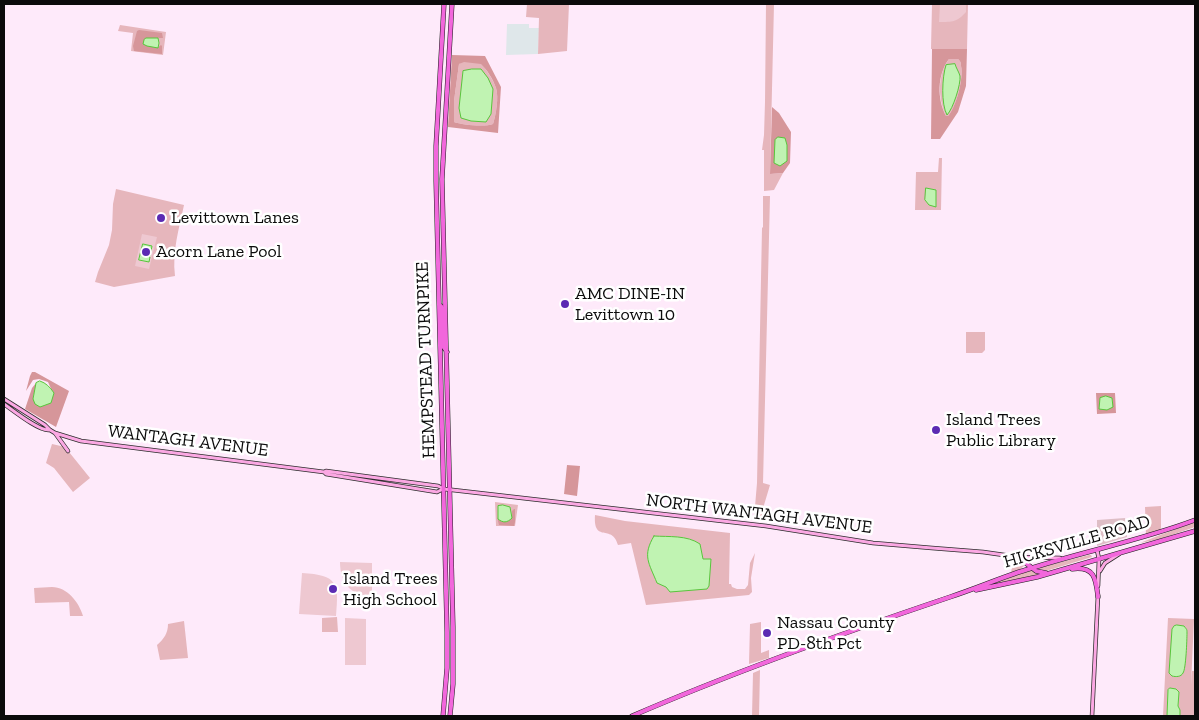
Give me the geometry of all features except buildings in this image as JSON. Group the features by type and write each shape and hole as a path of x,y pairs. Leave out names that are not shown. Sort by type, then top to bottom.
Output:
{"main road":[{"name":"HEMPSTEAD TURNPIKE","path":"443,716 447,652 436,155 444,4"},
{"name":"HEMPSTEAD TURNPIKE","path":"450,716 453,684 454,626 442,179 452,4"},
{"path":"438,298 442,315 443,346 447,352"},
{"path":"440,352 447,352"},
{"name":"WANTAGH AVENUE","path":"4,398 55,433 81,441 326,471 438,486 450,490"},
{"name":"WANTAGH AVENUE","path":"4,404 36,426 45,431 50,430"},
{"path":"55,433 68,451"},
{"name":"NORTH WANTAGH AVENUE","path":"450,490 766,526 876,543 983,552 1018,557 1065,558"},
{"name":"HICKSVILLE ROAD","path":"632,716 812,645 993,581 1065,558 1174,528 1195,520"},
{"name":"HICKSVILLE ROAD","path":"966,592 1052,573 1195,530"},
{"path":"1092,716 1099,574 1097,550"},
{"path":"1099,574 1106,563 1122,552"},
{"path":"1018,557 1040,572 1052,573"},
{"path":"1019,572 1024,567 1023,561"},
{"path":"1062,570 1076,568 1090,572 1095,578 1098,597"}],"shaded area":[{"path":"527,4 569,4 567,51 538,54 539,18 526,17"},
{"path":"766,4 774,4 770,174 783,173 774,190 764,191 764,150 762,150 765,102"},
{"path":"932,4 968,4 967,49 931,49"},
{"path":"940,4 966,4 966,12 954,21 939,22"},
{"path":"507,24 529,24 529,28 539,28 538,54 506,55"},
{"path":"120,25 166,32 163,55 131,51 133,33 118,31"},
{"path":"137,31 162,33 163,38 152,38 157,48 162,46 162,54 134,51 133,46"},
{"path":"146,38 158,38 158,48 143,44"},
{"path":"932,49 967,49 966,86 958,112 940,139 931,139","holes":["949,59 958,59 961,63 962,71 960,85 954,106 948,116 946,116 941,102 940,80"]},
{"path":"452,55 485,56 501,87 498,133 448,127","holes":["464,62 481,64 492,78 497,92 497,106 493,124 474,125 454,122 454,101 459,64"]},
{"path":"949,59 958,59 962,71 959,92 951,112 946,116 941,102 940,87 942,73"},
{"path":"464,61 481,63 495,85 497,101 493,124 474,125 454,122 454,101 459,64"},
{"path":"955,64 960,76 959,85 954,102 947,115 943,98 944,76 946,65"},
{"path":"481,69 493,89 491,114 486,122 461,118 459,108 463,71"},
{"path":"772,107 779,113 791,132 790,163 783,173 770,174"},
{"path":"778,137 785,138 787,145 787,161 780,166 774,163 775,140"},
{"path":"939,158 942,158 941,210 915,210 916,172 938,172"},
{"path":"926,188 936,190 936,207 929,205 925,200"},
{"path":"116,189 184,205 175,249 175,276 114,287 95,282 109,245"},
{"path":"763,196 770,196 763,483 770,485 764,505 764,518 754,518 757,483"},
{"name":"Acorn Lane Pool","path":"142,234 157,237 149,269 135,266"},
{"name":"Acorn Lane Pool","path":"143,244 152,246 150,256 148,256 150,257 149,262 139,260"},
{"path":"966,332 985,332 985,350 982,353 966,353"},
{"path":"32,372 69,391 56,427 25,409 32,388 36,383 33,399 51,403 53,393 48,382 39,379 33,380 26,391"},
{"path":"40,381 54,393 51,403 40,407 35,404 33,399 36,383"},
{"path":"1096,393 1115,393 1116,413 1097,414"},
{"path":"1106,396 1112,398 1113,407 1107,410 1099,409 1100,398"},
{"path":"52,444 65,447 90,478 73,492 54,468 46,463"},
{"path":"567,465 580,466 577,496 564,494"},
{"path":"495,502 518,505 515,526 496,526"},
{"path":"498,506 510,507 512,518 505,522 498,519"},
{"path":"1161,506 1161,530 1146,535 1145,507"},
{"path":"514,509 514,526 499,525 497,517 498,519 512,518 512,511"},
{"path":"595,515 625,521 730,533 729,584 737,589 745,589 748,585 750,563 755,553 751,578 752,592 749,595 646,605 631,543 618,545 612,535 597,529"},
{"path":"1125,518 1127,537 1097,546 1097,520"},
{"path":"1195,522 1195,527 1160,539 1140,543 1160,535"},
{"path":"654,536 684,538 700,544 703,559 711,559 709,586 707,589 670,592 666,587 657,583 648,560 648,549"},
{"path":"1089,555 1092,557 1046,571 1038,568"},
{"path":"1013,560 1023,563 1024,566 1011,573"},
{"path":"340,562 372,563 372,596 358,594 348,587 342,576"},
{"path":"1032,570 1039,574 1037,576 990,584"},
{"path":"302,573 323,576 334,583 337,596 336,616 299,614"},
{"path":"52,587 63,590 72,596 83,616 70,616 69,602 35,603 34,588"},
{"path":"337,617 338,632 322,632 322,618"},
{"path":"345,618 366,619 366,665 345,665"},
{"path":"1168,618 1194,619 1191,685 1192,671 1195,671 1195,716 1180,716 1178,706 1179,692 1168,690 1167,716 1163,716"},
{"path":"184,621 188,658 160,660 157,645 165,636 168,624"},
{"path":"761,622 761,653 769,650 769,658 749,664 750,624"},
{"path":"1177,625 1184,626 1187,630 1187,641 1183,673 1175,677 1169,673 1172,629"},
{"path":"760,670 759,716 752,716 753,673"},
{"path":"1170,688 1176,689 1179,692 1178,706 1180,716 1167,716 1168,690"}],"place":[{"name":"Levittown Lanes","path":"161,218"},
{"name":"Acorn Lane Pool","path":"146,252"},
{"name":"AMC DINE-IN Levittown 10","path":"565,304"},
{"name":"Island Trees Public Library","path":"936,430"},
{"name":"Island Trees High School","path":"333,589"},
{"name":"Nassau County PD-8th Pct","path":"767,633"}]}
